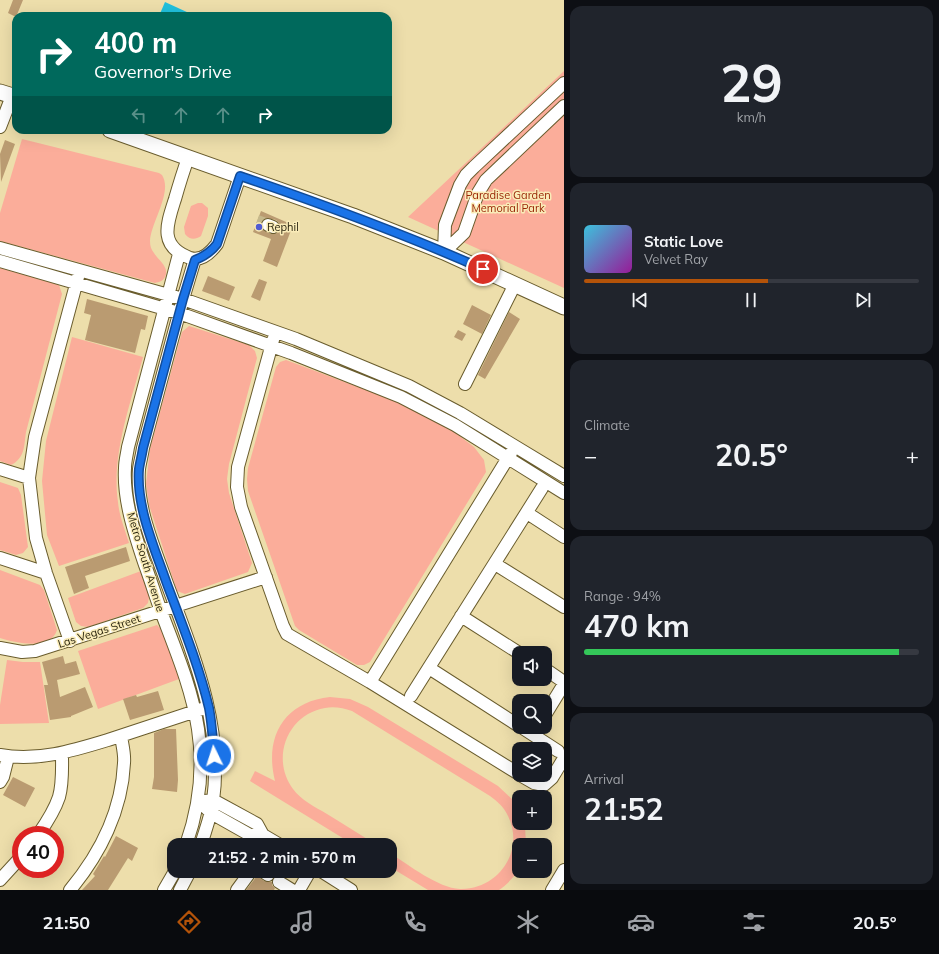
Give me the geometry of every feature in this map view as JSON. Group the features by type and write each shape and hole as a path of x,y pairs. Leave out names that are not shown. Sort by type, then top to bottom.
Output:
{"main road":[{"path":"121,134 353,216 444,252 564,307"}],"street":[{"path":"444,252 445,225 460,185 466,175 564,83"},
{"path":"0,127 9,95"},
{"path":"444,252 464,233 478,193 486,180 564,106"},
{"path":"188,158 168,220 167,230 169,241 179,254 195,260 211,252 217,244 240,176"},
{"path":"460,185 478,193"},
{"path":"0,248 183,299 276,332 409,386 460,413 564,476"},
{"name":"Metro South Avenue","path":"179,254 128,447 125,468 125,485 128,508 140,551 186,677 198,730 200,747 200,782 198,801 188,838"},
{"name":"Metro South Avenue","path":"195,260 179,313 143,448 139,469 142,505 153,545 198,672 212,727 215,767 213,800 211,813 203,838"},
{"path":"0,261 179,313 272,346 401,397 455,425 564,493"},
{"path":"70,641 46,573 36,538 29,478 35,437 80,270"},
{"path":"465,384 515,284"},
{"path":"276,332 238,467 237,487 241,508 287,634 370,682 512,770"},
{"path":"370,682 515,446"},
{"path":"0,469 29,478"},
{"path":"411,696 542,488"},
{"path":"527,513 564,537"},
{"path":"0,558 46,573"},
{"path":"495,564 564,607"},
{"name":"Las Vegas Street","path":"0,648 22,652 35,651 266,577"},
{"path":"461,616 512,649"},
{"path":"428,668 512,721"},
{"path":"552,675 564,683 552,703"},
{"path":"0,782 3,777 4,756 32,757 62,754 208,707"},
{"path":"538,734 561,755 552,778"},
{"path":"70,890 82,876 100,846 114,816 122,789 124,761 121,736"},
{"path":"44,826 58,797 62,773 62,754"},
{"path":"531,782 534,784 544,785 547,782"},
{"path":"198,801 213,800 257,824 263,835 267,838"},
{"path":"198,801 211,813 250,835 263,835"},
{"path":"0,880 12,867"},
{"path":"552,890 564,870"},
{"path":"169,888 172,878"},
{"path":"180,890 186,878"},
{"path":"237,890 246,878"},
{"path":"299,890 306,878"},
{"path":"332,878 352,890"},
{"path":"279,882 292,890"}],"green space":[{"name":"Paradise Garden Memorial Park","path":"564,71 564,288 408,217"},
{"path":"22,139 162,175 165,182 165,190 151,233 150,246 165,267 165,277 159,282 155,283 0,241 0,213"},
{"path":"202,203 208,208 208,216 201,236 193,239 185,234 184,227 191,206"},
{"path":"0,268 59,285 62,294 26,432 23,451 19,459 11,465 0,461"},
{"path":"189,326 249,345 255,351 257,358 229,464 227,479 229,493 252,563 248,572 185,594 177,591 149,505 146,484 150,449 182,332"},
{"path":"72,337 143,357 123,429 117,466 119,507 129,543 59,566 47,535 42,481 46,441"},
{"path":"286,360 398,402 453,431 474,447 484,460 486,472 370,662 364,665 357,665 299,630 295,626 248,491 248,468 276,367 280,362"},
{"path":"0,482 18,488 21,495 28,547 23,553 16,555 0,550"},
{"path":"0,570 40,585 44,590 57,630 53,637 48,641 32,644 0,638"},
{"path":"141,571 149,597 148,603 143,608 88,627 81,626 76,622 68,598"},
{"path":"157,625 162,630 179,679 98,709 78,651"},
{"path":"7,660 40,662 49,723 0,724 0,705"},
{"path":"330,697 350,699 368,707 498,786 512,799 512,829 508,816 504,810 498,802 490,796 352,711 345,709 328,707 312,712 301,719 286,739 283,751 283,764 286,777 300,797 366,838 343,838 250,781 255,771 275,781 272,765 272,750 275,736 281,724 289,714 300,706 314,700"},
{"path":"512,830 525,830 526,838 513,838"},
{"path":"512,848 512,878 499,890 428,890 397,871 397,858 442,885 460,889 474,888 486,883 497,875 505,866 511,854"}],"water":[{"path":"165,2 187,12 161,12"}],"building":[{"path":"13,0 23,0 18,12 12,12 12,15 8,13"},
{"path":"5,140 15,144 1,182 0,154"},
{"path":"261,211 293,225 277,267 263,261 271,239 253,232","holes":["267,218 276,220 279,223 280,229 277,233 271,234 262,229 261,222"]},
{"path":"208,276 235,287 229,301 202,291"},
{"path":"259,279 267,282 260,301 251,297"},
{"path":"87,299 148,316 145,330 141,329 135,353 85,340 91,315 84,313"},
{"path":"472,305 491,315 482,334 463,324"},
{"path":"509,312 520,319 485,379 478,375"},
{"path":"458,330 466,334 462,341 454,337"},
{"path":"126,547 130,561 85,576 89,588 74,594 65,567"},
{"path":"63,656 65,664 76,661 80,674 57,680 60,697 85,687 93,707 71,717 50,720 44,685 48,685 42,662"},
{"path":"158,691 164,710 130,720 123,699"},
{"path":"164,729 176,729 177,792 152,789 154,777 154,733"},
{"path":"13,777 35,788 25,807 3,795"},
{"path":"116,836 138,848 132,861 128,858 108,890 82,890 95,876 93,874 104,856 105,857"},
{"path":"255,878 272,882 272,885 275,888 274,890 246,890"}],"tunnel":[{"path":"257,221 268,225"}],"place":[{"name":"Rephil","path":"259,227"}],"route":[{"path":"214,756 212,727 208,707 198,672 153,545 142,505 139,469 143,448 195,260 211,252 217,244 240,176 353,216 483,269"}]}
